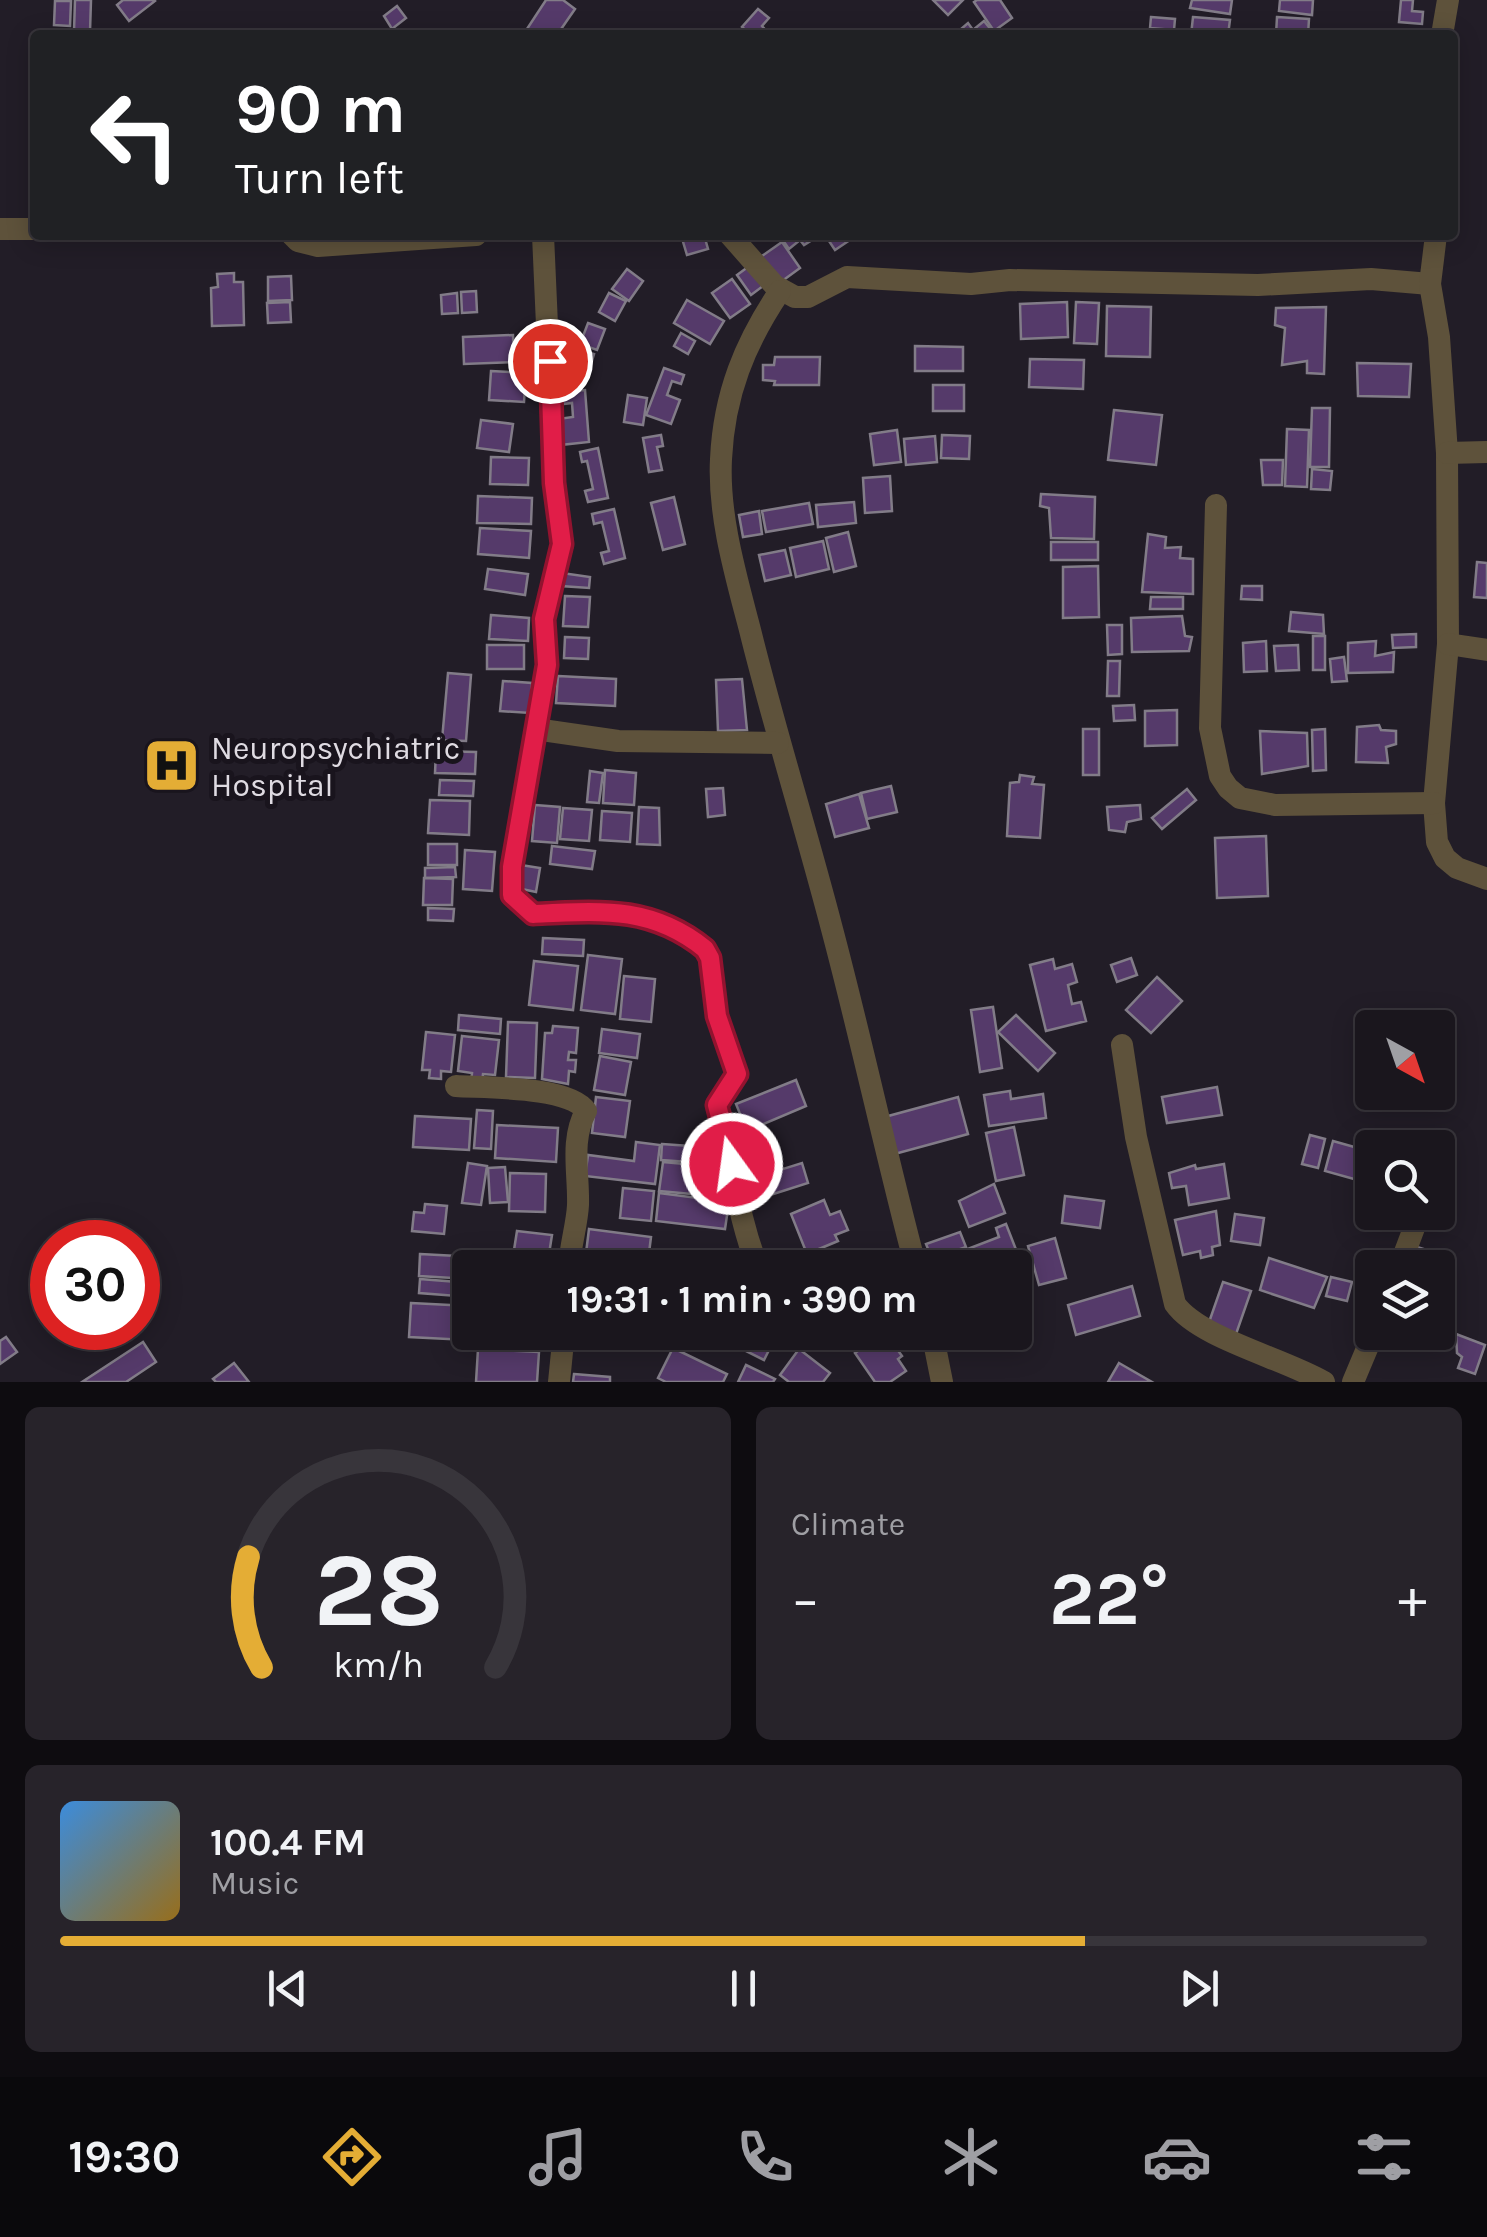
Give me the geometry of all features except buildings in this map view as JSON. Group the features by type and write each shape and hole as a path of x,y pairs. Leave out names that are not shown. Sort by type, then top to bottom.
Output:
{"street":[{"path":"1443,30 1448,0"},
{"path":"0,229 30,229"},
{"path":"297,240 318,246 404,240"},
{"path":"542,240 554,483 562,544 544,619 547,665 512,867 512,895 533,914 622,911 638,915 705,949 710,958 717,1016 737,1074 717,1105 736,1184 740,1219 751,1250"},
{"path":"734,240 780,291 808,296 847,278 971,284 1010,280 1292,285 1371,279 1430,284"},
{"path":"1435,240 1430,284 1439,337 1447,452 1448,644 1434,802 1437,842 1445,858 1457,868 1487,879"},
{"path":"780,291 753,331 734,374 721,461 730,548 778,743 832,930 912,1250"},
{"path":"1447,452 1487,452"},
{"path":"1216,505 1210,728 1220,776 1228,788 1252,802 1275,805 1434,802"},
{"path":"1448,644 1487,650"},
{"path":"535,729 618,741 778,743"},
{"path":"1122,1045 1136,1137 1175,1304 1185,1318 1200,1327 1298,1367 1324,1382"},
{"path":"456,1086 563,1096 582,1104 586,1111 579,1124 576,1147 578,1207 571,1250"},
{"path":"559,1382 562,1350"},
{"path":"936,1350 942,1382"},
{"path":"1353,1382 1366,1350"}],"place":[{"name":"Neuropsychiatric Hospital","path":"172,766"}],"route":[{"path":"550,361 554,483 562,544 544,619 547,665 512,867 512,895 533,914 622,911 638,915 705,949 710,958 717,1016 737,1074 717,1105 732,1164"}]}
